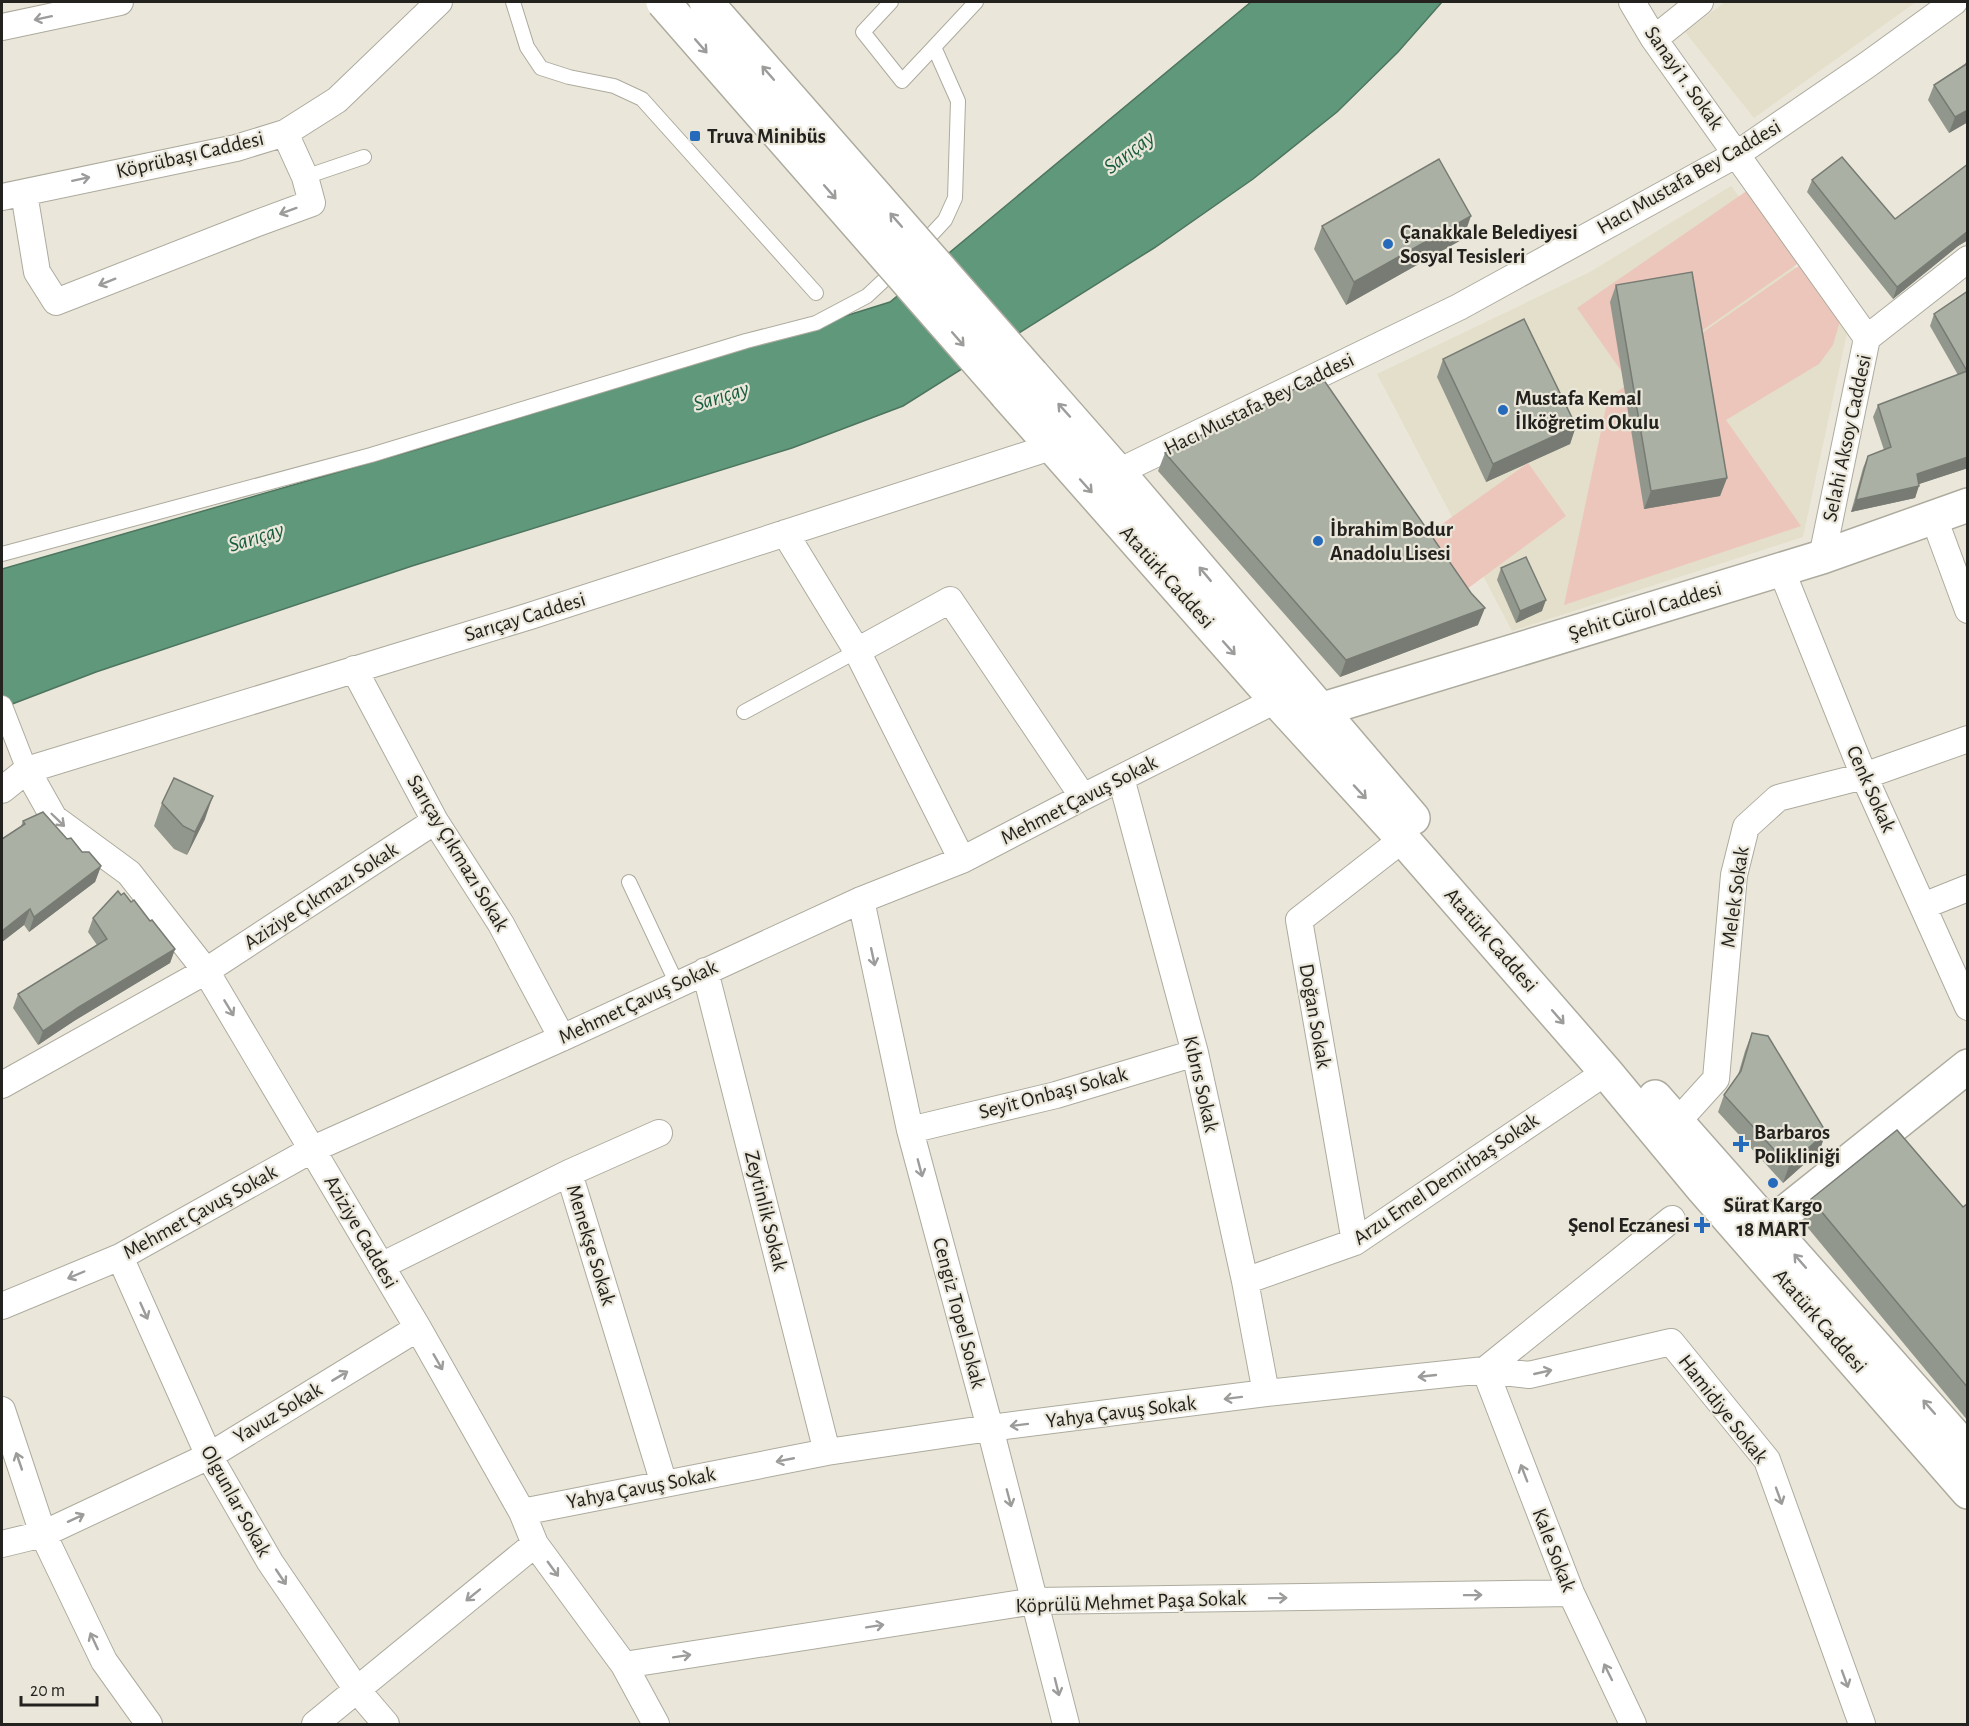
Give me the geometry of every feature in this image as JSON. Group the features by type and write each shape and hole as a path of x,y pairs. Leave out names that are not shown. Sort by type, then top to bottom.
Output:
{"main road":[{"name":"Atatürk Caddesi","path":"663,2 1051,447 1403,839 1606,1072 1703,1189 1968,1492"},
{"name":"Atatürk Caddesi","path":"706,2 1118,472 1320,710 1677,1122 1968,1451"},
{"name":"Şehit Gürol Caddesi","path":"1320,710 1822,557 1968,504"},
{"path":"1769,1225 1964,1076"}],"street":[{"path":"2,27 120,2"},
{"name":"Köprübaşı Caddesi","path":"13,195 236,148 285,133 337,100 439,2"},
{"name":"Sanayi 1. Sokak","path":"1632,2 1654,39 1867,338"},
{"path":"1654,39 1700,2"},
{"name":"Hacı Mustafa Bey Caddesi","path":"1118,472 1459,307 1737,154 1954,2"},
{"path":"13,195 37,272 56,302 312,203 305,177 285,133"},
{"name":"Selahi Aksoy Caddesi","path":"1822,557 1867,338 1968,258"},
{"name":"Sarıçay Caddesi","path":"2,790 27,770 530,616 1051,447"},
{"path":"1934,518 1968,610"},
{"path":"784,533 857,651 962,860"},
{"name":"Cenk Sokak","path":"1781,569 1864,776 1968,1007"},
{"path":"857,651 950,600 1083,797"},
{"name":"Sarıçay Çıkmazı Sokak","path":"354,669 435,821 501,924 562,1038"},
{"path":"1276,700 1320,710"},
{"name":"Mehmet Çavuş Sokak","path":"2,1306 120,1257 313,1149 562,1038 861,900 962,860 1276,700"},
{"path":"2,706 27,770"},
{"name":"Melek Sokak","path":"1677,1122 1716,1079 1734,875 1746,827 1778,798 1864,776 1968,739"},
{"name":"Aziziye Caddesi","path":"27,770 54,818 129,873 206,971 418,1328 522,1512 535,1544 624,1665 656,1725"},
{"name":"Kıbrıs Sokak","path":"1121,778 1195,1053 1245,1281 1266,1393"},
{"name":"Aziziye Çıkmazı Sokak","path":"2,1085 206,971 435,821"},
{"name":"Doğan Sokak","path":"1355,1242 1299,920 1403,839"},
{"path":"1923,906 1968,888"},
{"name":"Cengiz Topel Sokak","path":"861,900 910,1130 990,1428 1066,1725"},
{"name":"Zeytinlik Sokak","path":"705,971 826,1452"},
{"name":"Seyit Onbaşı Sokak","path":"910,1130 1056,1095 1195,1053"},
{"name":"Arzu Emel Demirbaş Sokak","path":"1245,1281 1355,1242 1606,1072"},
{"path":"570,1173 659,1133"},
{"name":"Menekşe Sokak","path":"381,1266 570,1173 663,1484"},
{"path":"1485,1370 1672,1219"},
{"name":"Olgunlar Sokak","path":"120,1257 209,1456 270,1562 357,1690 386,1725"},
{"name":"Yavuz Sokak","path":"2,1544 43,1534 209,1456 418,1328"},
{"name":"Hamidiye Sokak","path":"1485,1370 1529,1375 1671,1342 1767,1460 1862,1725"},
{"name":"Yahya Çavuş Sokak","path":"522,1512 826,1452 990,1428 1266,1393 1485,1370"},
{"name":"Kale Sokak","path":"1485,1370 1571,1593 1633,1725"},
{"path":"2,1410 43,1534 104,1661 149,1725"},
{"path":"315,1725 535,1544"},
{"name":"Köprülü Mehmet Paşa Sokak","path":"624,1665 1035,1601 1571,1593"}],"lane":[{"path":"513,2 528,47 541,68 569,78 614,86 642,99 816,293"},
{"path":"891,2 863,32 902,81 976,2"},
{"path":"2,554 371,455 746,341 816,323 867,296 930,237 945,220 955,198 957,101 934,47"},
{"path":"305,177 364,157"},
{"path":"744,712 857,651"},
{"path":"629,882 677,984"}],"shaded area":[{"path":"1725,2 1916,2 1754,118 1685,32"},
{"path":"1731,186 1847,333 1803,537 1512,631 1377,374 1590,272"},
{"path":"1748,190 1800,262 1629,382 1577,308"},
{"path":"1803,263 1842,314 1833,345 1819,364 1726,420 1801,526 1564,605 1608,398"},
{"path":"1528,463 1566,516 1467,589 1428,534"}],"water":[{"name":"Sarıçay","path":"1251,2 1442,2 1398,52 1337,112 1253,179 1154,248 903,406 792,448 412,566 96,672 7,706 2,711 2,569 425,447 890,302"}],"building":[{"path":"1968,63 1968,110 1955,117 1934,85"},
{"path":"1842,157 1895,219 1968,164 1968,231 1897,287 1812,180"},
{"name":"Çanakkale Belediyesi Sosyal Tesisleri","path":"1439,159 1471,216 1354,282 1322,226"},
{"path":"1692,272 1727,478 1651,491 1616,285"},
{"path":"1968,291 1968,457 1917,474 1919,486 1856,500 1868,456 1891,447 1878,405 1967,371 1934,314"},
{"name":"Mustafa Kemal İlköğretim Okulu","path":"1524,319 1576,426 1493,464 1443,359"},
{"name":"İbrahim Bodur Anadolu Lisesi","path":"1321,376 1471,593 1485,608 1346,660 1165,453"},
{"path":"1526,557 1546,600 1520,611 1501,568"},
{"path":"174,778 213,796 195,832 183,826 162,803"},
{"path":"43,812 67,839 71,838 82,852 89,852 101,866 34,917 30,909 2,931 2,839 25,824 23,821"},
{"path":"118,891 121,895 124,893 131,902 134,900 175,949 43,1031 18,994 107,939 93,918"},
{"path":"1752,1033 1768,1036 1826,1132 1789,1166 1724,1095 1741,1071"},
{"path":"1897,1130 1963,1207 1968,1203 1968,1388 1811,1199"}],"place":[{"name":"Truva Minibüs","path":"695,136"},
{"name":"Çanakkale Belediyesi Sosyal Tesisleri","path":"1388,244"},
{"name":"Mustafa Kemal İlköğretim Okulu","path":"1503,410"},
{"name":"İbrahim Bodur Anadolu Lisesi","path":"1318,541"},
{"name":"Barbaros Polikliniği","path":"1741,1144"},
{"name":"Sürat Kargo 18 MART","path":"1773,1183"},
{"name":"Şenol Eczanesi","path":"1702,1225"}]}
